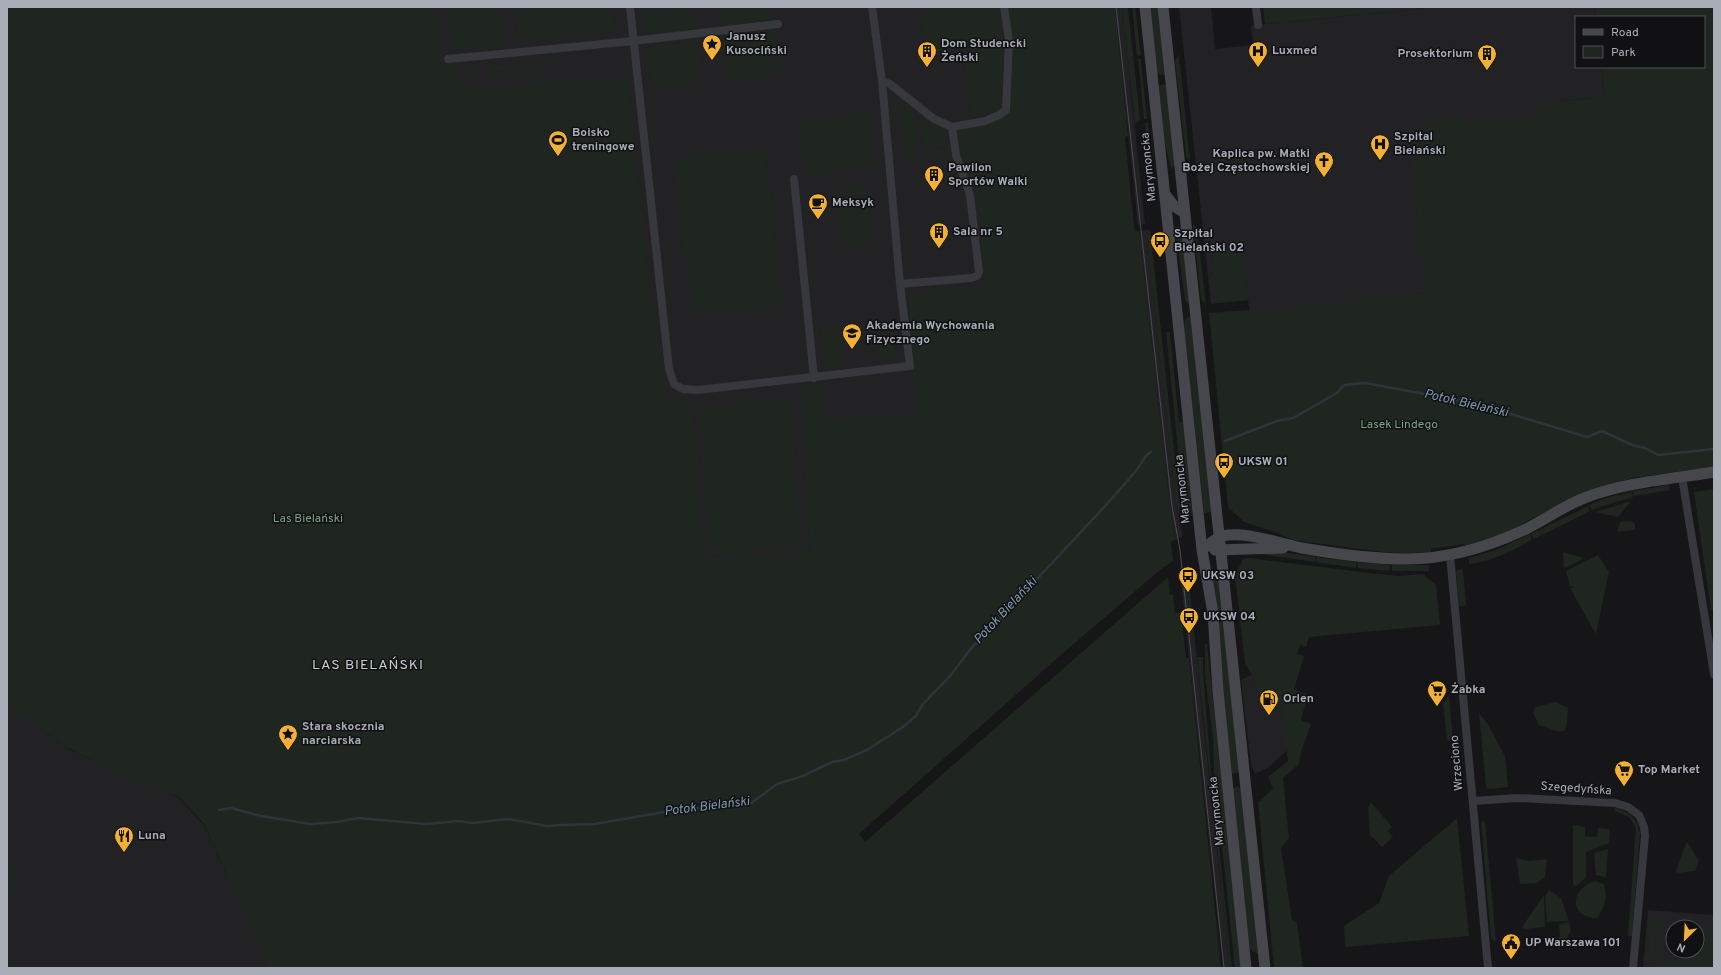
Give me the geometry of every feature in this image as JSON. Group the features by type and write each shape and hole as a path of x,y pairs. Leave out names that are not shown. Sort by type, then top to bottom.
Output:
{"main road":[{"name":"Marymoncka","path":"1145,7 1202,550 1213,613 1218,692 1246,964"},
{"path":"1164,7 1265,963 1246,964"},
{"path":"1153,81 1171,78"},
{"path":"1180,166 1171,172 1164,186 1174,206 1185,213"},
{"path":"1202,550 1220,536 1245,536 1302,548 1399,559 1450,555 1492,544 1526,529 1581,500 1604,491 1623,486 1714,472"},
{"path":"1202,550 1302,548"},
{"path":"1227,781 1245,780"}],"street":[{"path":"630,7 670,377 674,384 683,389 691,390 814,378 910,366 900,284 882,81 872,7"},
{"path":"882,81 890,84 934,119 952,127 985,122 999,115 1006,110 1009,40 1004,7"},
{"path":"1256,7 1258,25"},
{"path":"448,59 633,41 778,24"},
{"path":"900,284 971,278 977,276 979,272 970,195 956,155 952,127"},
{"path":"794,179 814,378"},
{"path":"1682,477 1714,674"},
{"name":"Wrzeciono","path":"1450,555 1488,968"},
{"name":"Szegedyńska","path":"1473,801 1517,798 1596,802 1628,807 1639,815 1644,827 1645,836 1633,968"}],"shaded area":[{"name":"Akademia Wychowania Fizycznego","path":"397,7 1110,7 1133,227 736,658"},
{"path":"1115,7 1122,7 1145,224 1138,225"},
{"name":"Szpital Bielański","path":"1179,7 1211,7 1215,49 1253,45 1251,26 1265,24 1436,7 1595,7 1596,16 1575,16 1575,68 1602,68 1605,97 1559,102 1427,293 1250,315 1248,300 1211,304"},
{"path":"1146,230 1176,504 1183,536 1175,540 1139,231"},
{"path":"1188,571 1230,968 1223,968 1180,572"},
{"path":"1252,674 1263,709 1280,707 1287,750 1269,767 1255,774 1251,764 1241,680"},
{"path":"7,702 68,749 178,797 204,825 270,968 7,968"},
{"path":"1648,910 1714,915 1714,968 1643,968"}],"green space":[{"name":"Las Bielański","path":"7,7 433,7 444,63 455,63 462,90 472,89 466,69 474,67 478,89 628,78 649,280 664,383 671,403 693,401 704,558 810,553 801,388 821,387 822,421 916,415 908,295 984,286 978,198 965,169 958,131 992,122 1008,114 1012,102 1012,41 1009,7 1115,7 1128,136 1125,137 1134,225 1135,231 1139,231 1175,540 1171,542 1173,561 1160,570 1062,654 859,834 865,842 1168,577 1170,595 1173,595 1175,613 1181,613 1186,658 1189,658 1221,968 269,968 204,824 179,797 142,783 67,748 7,703"},
{"path":"446,7 499,7 504,43 452,50"},
{"path":"515,7 613,7 616,30 519,40"},
{"path":"693,7 694,29 645,33 643,12"},
{"path":"719,7 772,7 774,21 721,26"},
{"path":"923,7 998,7 1004,44 1001,108 986,115 970,118 964,49 927,52"},
{"path":"1122,7 1128,7 1140,120 1135,124"},
{"path":"1132,7 1135,7 1141,55 1137,56"},
{"path":"1149,7 1159,7 1165,74 1161,75 1157,73"},
{"path":"1263,7 1436,7 1265,24"},
{"name":"Lasek Lindego","path":"1595,7 1714,7 1714,467 1637,477 1605,485 1572,498 1504,533 1465,546 1464,544 1431,549 1431,552 1382,552 1293,540 1278,533 1244,522 1228,507 1209,313 1249,310 1250,314 1426,293 1418,227 1411,137 1423,130 1435,119 1460,116 1462,126 1544,116 1542,104 1605,97 1602,68 1705,68 1705,16 1596,16"},
{"path":"776,29 781,74 726,80 721,35"},
{"path":"697,42 701,83 651,88 646,47"},
{"path":"1179,55 1190,161 1186,156 1175,60"},
{"path":"1138,59 1141,59 1147,119 1144,119"},
{"path":"558,61 558,63 491,72 490,66 499,65 499,67"},
{"path":"559,71 559,73 500,79 500,81 492,82 491,76 500,77"},
{"path":"1163,84 1167,86 1175,166 1171,169 1164,139 1159,86"},
{"path":"901,103 914,109 918,154 914,157 902,156 899,105"},
{"path":"867,114 874,167 804,175 798,122"},
{"path":"929,120 946,127 949,145 922,147 920,124"},
{"path":"1145,123 1148,123 1154,180 1150,181"},
{"path":"950,148 951,155 925,159 925,153"},
{"path":"765,149 783,305 693,315 675,159"},
{"path":"867,186 873,244 842,247 836,190"},
{"path":"1193,225 1197,228 1206,305 1201,299"},
{"path":"1183,226 1189,305 1185,300 1175,227"},
{"path":"1146,230 1150,230 1180,505 1179,518 1176,504"},
{"path":"1242,243 1248,300 1218,303 1212,247"},
{"path":"1188,317 1191,317 1212,512 1204,513 1184,327 1185,320"},
{"path":"893,320 897,360 877,362 872,322"},
{"path":"841,325 846,365 825,367 821,327"},
{"path":"1166,332 1170,332 1179,422 1184,422 1192,515 1184,509"},
{"path":"791,400 801,547 709,554 699,407"},
{"path":"1669,485 1670,490 1634,496 1633,491"},
{"path":"1714,489 1714,609 1711,610 1694,492"},
{"path":"1632,492 1633,497 1591,510 1589,505 1609,497"},
{"path":"1631,501 1618,517 1595,512"},
{"path":"1588,506 1590,511 1534,539 1531,534"},
{"path":"1631,521 1635,524 1635,530 1617,532 1620,522"},
{"path":"1530,534 1532,540 1517,548 1485,561 1469,564 1469,558 1496,550"},
{"path":"1563,552 1583,558 1583,559 1565,568"},
{"path":"1253,553 1288,553 1316,557 1315,562"},
{"path":"1598,555 1609,572 1596,634 1570,588 1575,587 1570,586 1566,571"},
{"path":"1317,557 1357,562 1356,568 1316,562"},
{"path":"1248,558 1399,576 1423,574 1436,585 1440,625 1309,637 1306,647 1300,645 1297,654 1304,656 1294,689 1308,695 1301,720 1311,724 1301,752 1299,764 1283,778 1289,838 1281,848 1292,920 1297,923 1303,968 1274,968 1258,802 1273,789 1268,777 1288,761 1280,707 1263,709 1252,674 1245,664 1235,576 1243,559"},
{"path":"1358,562 1390,565 1389,571 1358,568"},
{"path":"1392,565 1429,565 1429,571 1392,571"},
{"path":"1461,569 1463,570 1466,606 1459,606 1456,571"},
{"path":"1183,572 1185,572 1194,657 1192,658"},
{"path":"1218,572 1239,771 1235,774 1232,773 1222,688 1220,639 1211,573"},
{"path":"1205,644 1207,644 1242,968 1235,968 1214,772 1213,738 1205,676"},
{"path":"1197,657 1203,657 1211,771 1232,968 1230,968"},
{"path":"1449,695 1453,740 1447,740 1443,703"},
{"path":"1556,702 1568,708 1565,730 1559,732 1539,725 1533,713 1535,707"},
{"path":"1479,713 1487,723 1505,756 1508,787 1489,789 1486,787"},
{"path":"1237,786 1241,789 1258,954 1252,951 1249,947 1232,790"},
{"path":"1371,802 1392,827 1388,831 1393,837 1382,847 1370,835 1368,807"},
{"path":"1615,808 1625,811 1632,816 1637,823 1640,833 1632,936 1628,936 1636,828 1629,817 1615,811"},
{"path":"1457,818 1469,936 1345,947 1344,926 1379,903 1389,876"},
{"path":"1485,821 1496,942 1491,938 1481,822"},
{"path":"1573,825 1585,827 1585,836 1597,837 1598,828 1610,829 1609,843 1586,852 1586,877 1577,886 1573,885"},
{"path":"1686,843 1688,843 1699,861 1695,871 1678,873 1676,871"},
{"path":"1608,849 1606,877 1596,875 1594,853"},
{"path":"1516,858 1529,861 1547,859 1545,877 1537,883 1520,884"},
{"path":"7,861 22,880 7,891"},
{"path":"1595,881 1604,884 1606,893 1604,906 1597,918 1581,913 1577,908 1576,902 1577,896 1581,890"},
{"path":"1549,890 1561,898 1569,921 1547,922 1545,896"},
{"path":"1544,895 1545,927 1525,929 1522,927"},
{"path":"1569,922 1571,930 1565,942 1558,941 1558,937 1560,937 1559,924"},
{"path":"1649,922 1665,923 1665,932 1662,933 1656,941 1655,946 1656,951 1664,959 1681,962 1714,964 1714,968 1676,967 1658,962 1652,956 1649,948 1650,938 1656,929 1648,928"},
{"path":"1705,926 1714,927 1714,933 1705,932"},
{"path":"1705,935 1714,936 1713,961 1691,959 1705,959"}],"waterway":[{"name":"Potok Bielański","path":"1225,441 1277,421 1293,418 1337,393 1344,385 1365,383 1474,403 1587,437 1602,431 1632,445 1645,448 1658,455 1714,449"},
{"name":"Potok Bielański","path":"219,810 231,808 261,816 310,824 337,822 358,818 426,824 459,821 473,823 508,819 547,826 595,824 670,811 751,803 777,784 803,776 832,762 844,760 867,750 903,727 915,717 923,704 950,676 973,646 986,633 990,624 1001,618 1011,604 1022,595 1108,503 1136,471 1146,456 1151,452"}],"tram line":[{"path":"1116,7 1172,506 1180,550 1224,968"}],"place":[{"name":"Janusz Kusociński","path":"712,61"},
{"name":"Dom Studencki Żeński","path":"927,68"},
{"name":"Luxmed","path":"1258,68"},
{"name":"Prosektorium","path":"1487,71"},
{"name":"Boisko treningowe","path":"558,157"},
{"name":"Szpital Bielański","path":"1380,161"},
{"name":"Kaplica pw. Matki Bożej Częstochowskiej","path":"1324,178"},
{"name":"Pawilon Sportów Walki","path":"934,192"},
{"name":"Meksyk","path":"818,220"},
{"name":"Sala nr 5","path":"939,249"},
{"name":"Szpital Bielański 02","path":"1160,258"},
{"name":"Akademia Wychowania Fizycznego","path":"852,350"},
{"name":"UKSW 01","path":"1224,479"},
{"name":"UKSW 03","path":"1188,593"},
{"name":"UKSW 04","path":"1189,634"},
{"name":"Żabka","path":"1437,707"},
{"name":"Orlen","path":"1269,716"},
{"name":"Stara skocznia narciarska","path":"288,751"},
{"name":"Top Market","path":"1624,787"},
{"name":"Luna","path":"124,853"},
{"name":"UP Warszawa 101","path":"1511,960"}],"district":[{"name":"LAS BIELAŃSKI","path":"368,665"}]}
